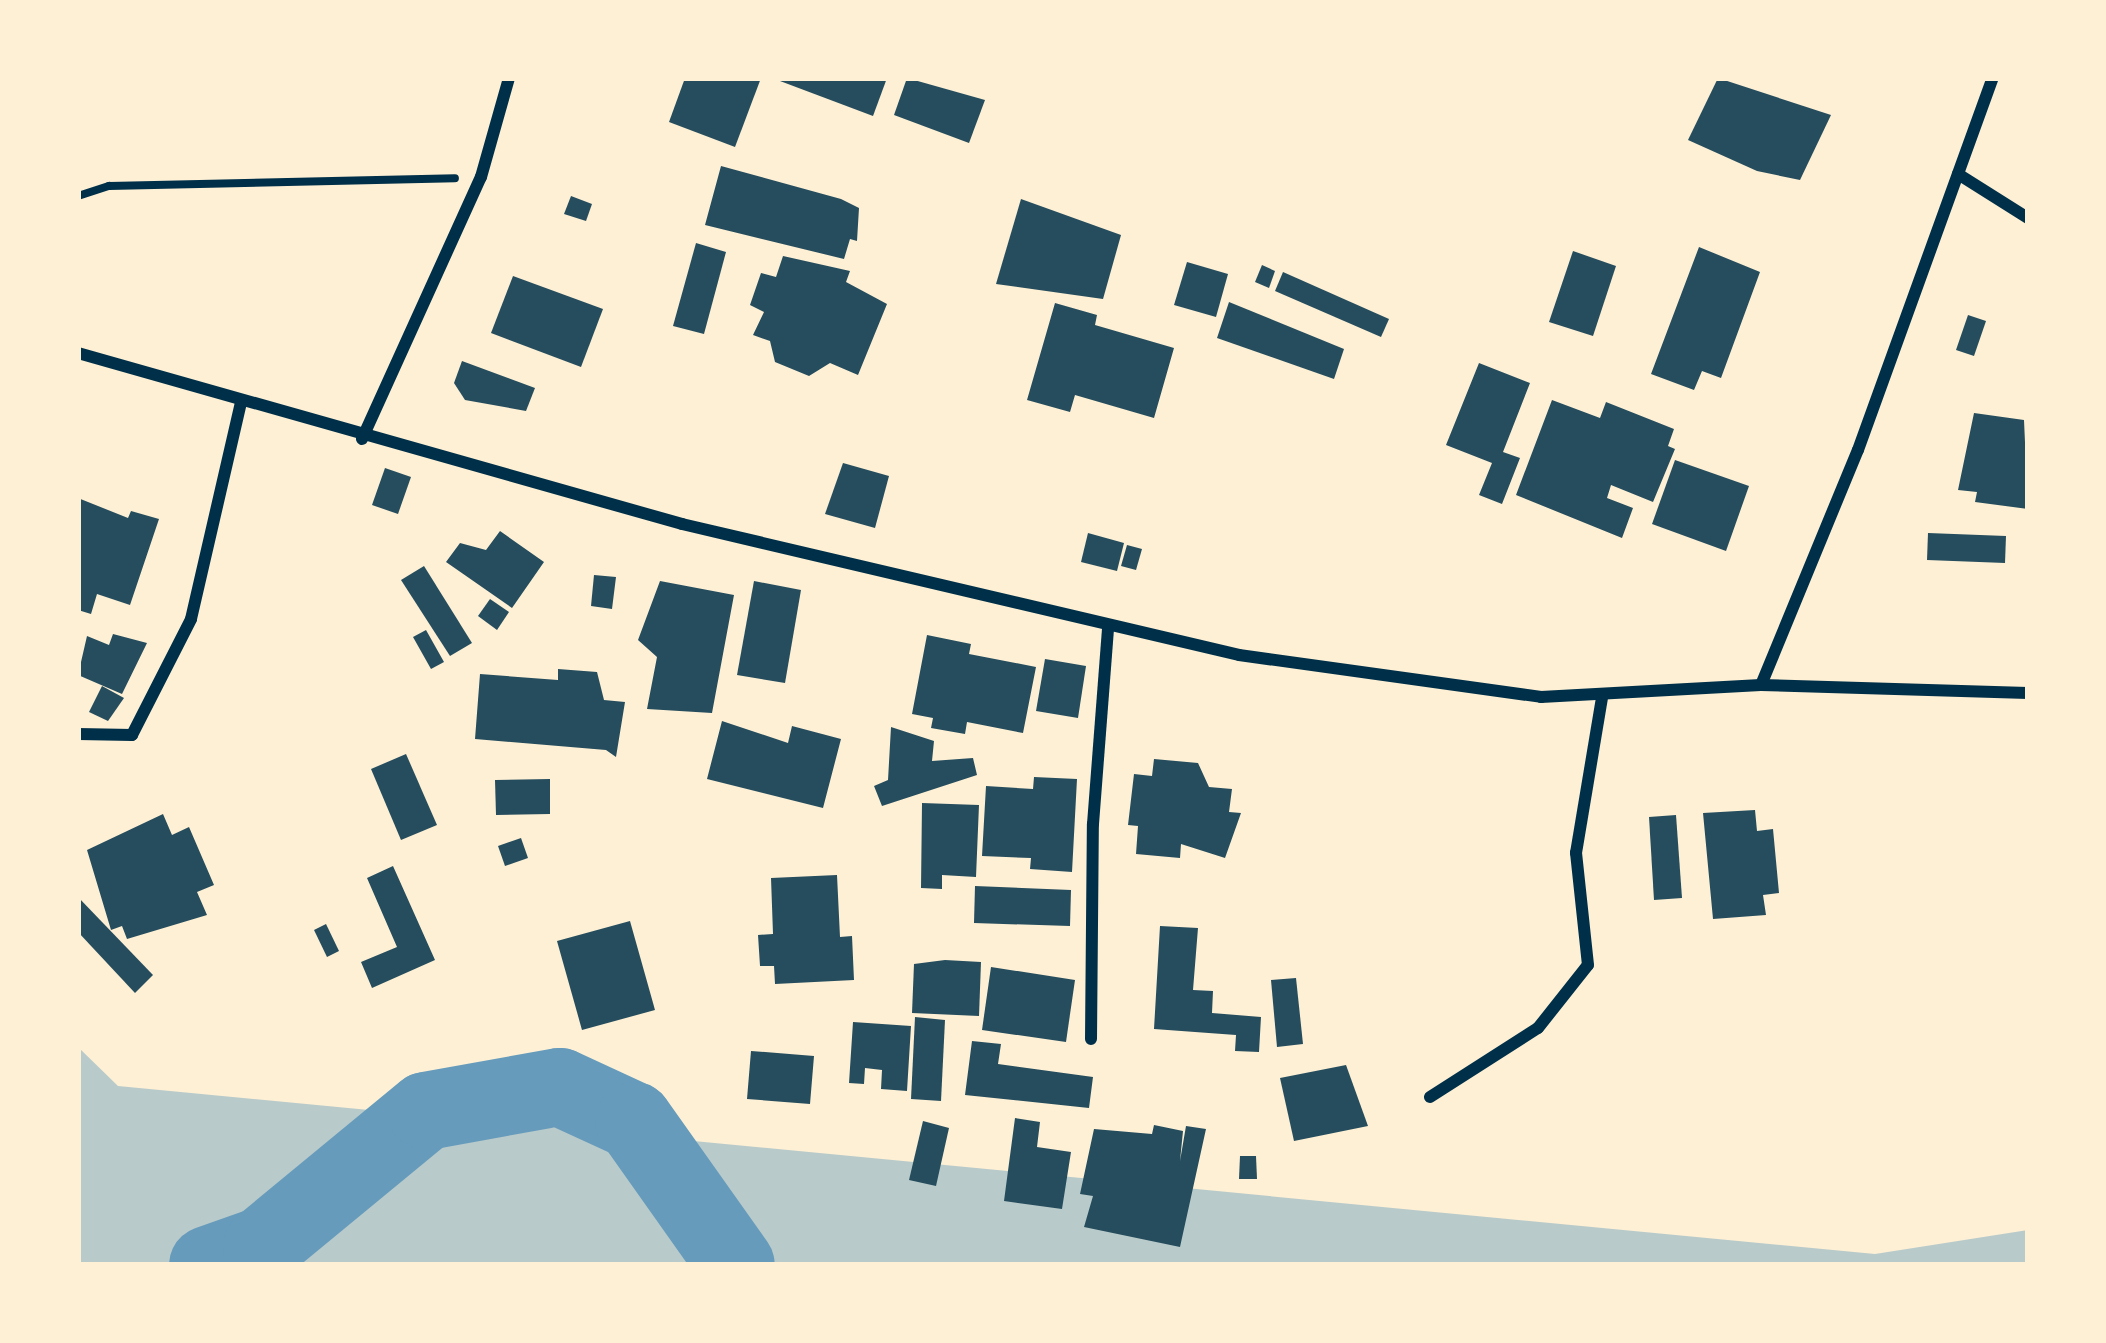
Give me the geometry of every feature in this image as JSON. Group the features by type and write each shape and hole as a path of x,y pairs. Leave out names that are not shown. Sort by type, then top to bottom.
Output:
{"street":[{"path":"362,439 481,177 509,78"},
{"path":"1761,685 1858,450 1993,78"},
{"path":"1958,174 2028,218"},
{"path":"78,353 362,439 1108,628 1477,693 1602,698 1761,685 2028,693"},
{"path":"78,734 132,735 191,619 241,402"},
{"path":"1091,1039 1094,824 1108,628"},
{"path":"1430,1097 1538,1028 1588,965 1576,853 1602,698"}],"path":[{"path":"78,196 110,186 481,177"}],"shaded area":[{"path":"78,1047 118,1086 1875,1254 2028,1230 2028,1265 78,1265"}],"building":[{"path":"685,78 761,78 735,147 669,122"},
{"path":"772,78 887,78 873,116"},
{"path":"907,78 985,100 969,143 894,115"},
{"path":"1718,78 1831,115 1800,180 1757,171 1688,140"},
{"path":"721,166 859,208 857,241 850,239 844,259 705,225"},
{"path":"571,196 592,204 586,221 564,214"},
{"path":"1021,199 1121,235 1103,299 996,284"},
{"path":"696,243 726,252 704,334 673,326"},
{"path":"1699,247 1760,272 1721,378 1702,371 1694,390 1651,374"},
{"path":"1573,251 1616,266 1593,336 1549,322"},
{"path":"783,256 850,271 846,282 887,304 858,375 830,363 809,376 775,362 770,341 753,335 764,312 750,305 761,273 776,277"},
{"path":"1187,262 1228,274 1216,317 1174,305"},
{"path":"1262,265 1275,271 1269,288 1255,282"},
{"path":"1283,272 1389,319 1381,337 1275,291"},
{"path":"513,276 603,309 581,367 491,333"},
{"path":"1229,302 1344,349 1334,379 1217,338"},
{"path":"1055,303 1097,315 1095,325 1174,348 1154,418 1075,395 1070,412 1027,400"},
{"path":"1968,315 1986,321 1974,356 1956,350"},
{"path":"462,361 535,388 526,411 465,400 454,383"},
{"path":"1479,363 1530,383 1503,452 1520,458 1502,504 1479,495 1492,463 1446,445"},
{"path":"1552,400 1600,418 1606,402 1674,429 1668,446 1675,449 1653,502 1611,485 1607,498 1633,508 1622,538 1516,495"},
{"path":"1974,413 2024,420 2028,509 1975,502 1977,492 1958,490"},
{"path":"1675,460 1749,486 1726,551 1652,524"},
{"path":"843,463 889,476 875,528 825,514"},
{"path":"385,468 411,477 398,514 372,505"},
{"path":"78,498 128,518 131,511 159,519 130,605 97,594 91,614 78,610"},
{"path":"500,531 544,562 512,608 446,562 460,543 486,550"},
{"path":"1088,533 1124,543 1117,571 1081,562"},
{"path":"1928,533 2006,536 2005,563 1927,560"},
{"path":"1127,545 1142,549 1136,570 1121,566"},
{"path":"424,566 472,643 450,656 401,580"},
{"path":"594,575 616,577 612,609 591,606"},
{"path":"660,581 734,595 712,713 647,709 657,657 638,640"},
{"path":"754,581 801,590 785,683 737,675"},
{"path":"490,599 509,612 497,630 478,616"},
{"path":"426,630 444,662 431,669 413,637"},
{"path":"113,634 147,643 122,694 78,675 87,636 109,645"},
{"path":"927,635 971,644 969,654 1036,667 1023,733 967,722 965,734 931,728 933,718 912,714"},
{"path":"1045,659 1086,666 1078,718 1036,711"},
{"path":"558,669 597,672 604,700 625,702 616,757 606,750 475,739 480,674 558,680"},
{"path":"102,686 124,698 108,721 89,712"},
{"path":"722,721 788,743 792,726 841,739 823,808 707,779"},
{"path":"891,727 934,741 932,761 973,758 977,775 882,806 874,786 888,780"},
{"path":"406,754 437,825 401,840 371,769"},
{"path":"1154,759 1198,763 1209,787 1232,789 1229,812 1241,813 1225,858 1181,844 1180,858 1136,854 1138,826 1128,825 1134,774 1152,776"},
{"path":"1034,777 1077,779 1072,872 1030,869 1031,858 982,856 986,786 1033,789"},
{"path":"550,779 550,814 496,815 495,780"},
{"path":"922,803 979,805 976,877 942,875 942,889 921,888"},
{"path":"1755,810 1757,831 1773,829 1779,893 1763,895 1766,915 1713,919 1703,813"},
{"path":"163,814 172,835 189,827 214,885 197,892 207,915 127,939 122,926 111,930 87,850"},
{"path":"1676,815 1682,898 1654,900 1649,817"},
{"path":"521,838 528,858 505,866 498,846"},
{"path":"393,866 435,960 372,988 361,962 397,947 367,878"},
{"path":"837,875 840,937 852,936 854,980 775,984 774,966 760,966 758,935 773,934 771,878"},
{"path":"975,886 1071,890 1070,926 974,923"},
{"path":"78,897 153,975 135,993 78,932"},
{"path":"630,921 655,1010 582,1030 557,941"},
{"path":"326,924 339,951 327,957 314,930"},
{"path":"1160,926 1198,928 1193,990 1213,991 1212,1013 1261,1017 1259,1052 1235,1051 1236,1035 1154,1029"},
{"path":"981,962 979,1016 912,1013 914,964"},
{"path":"991,967 1075,980 1066,1042 982,1030"},
{"path":"1296,978 1303,1044 1277,1047 1271,980"},
{"path":"915,1017 945,1020 941,1101 911,1099"},
{"path":"853,1022 911,1026 907,1091 881,1089 882,1070 865,1068 864,1084 849,1083"},
{"path":"972,1041 1001,1044 998,1064 1093,1077 1089,1108 965,1095"},
{"path":"751,1051 814,1056 810,1104 747,1099"},
{"path":"1346,1065 1368,1126 1294,1141 1280,1078"},
{"path":"1015,1118 1040,1122 1037,1147 1071,1152 1062,1209 1004,1201"},
{"path":"923,1121 949,1128 936,1186 909,1180"},
{"path":"1154,1125 1183,1131 1180,1161 1186,1126 1206,1129 1180,1247 1084,1227 1093,1196 1080,1194 1094,1129 1152,1134"},
{"path":"1240,1156 1256,1156 1257,1179 1239,1179"}],"waterway":[{"path":"208,1265 262,1246 426,1111 560,1087 634,1121 736,1265"}]}
